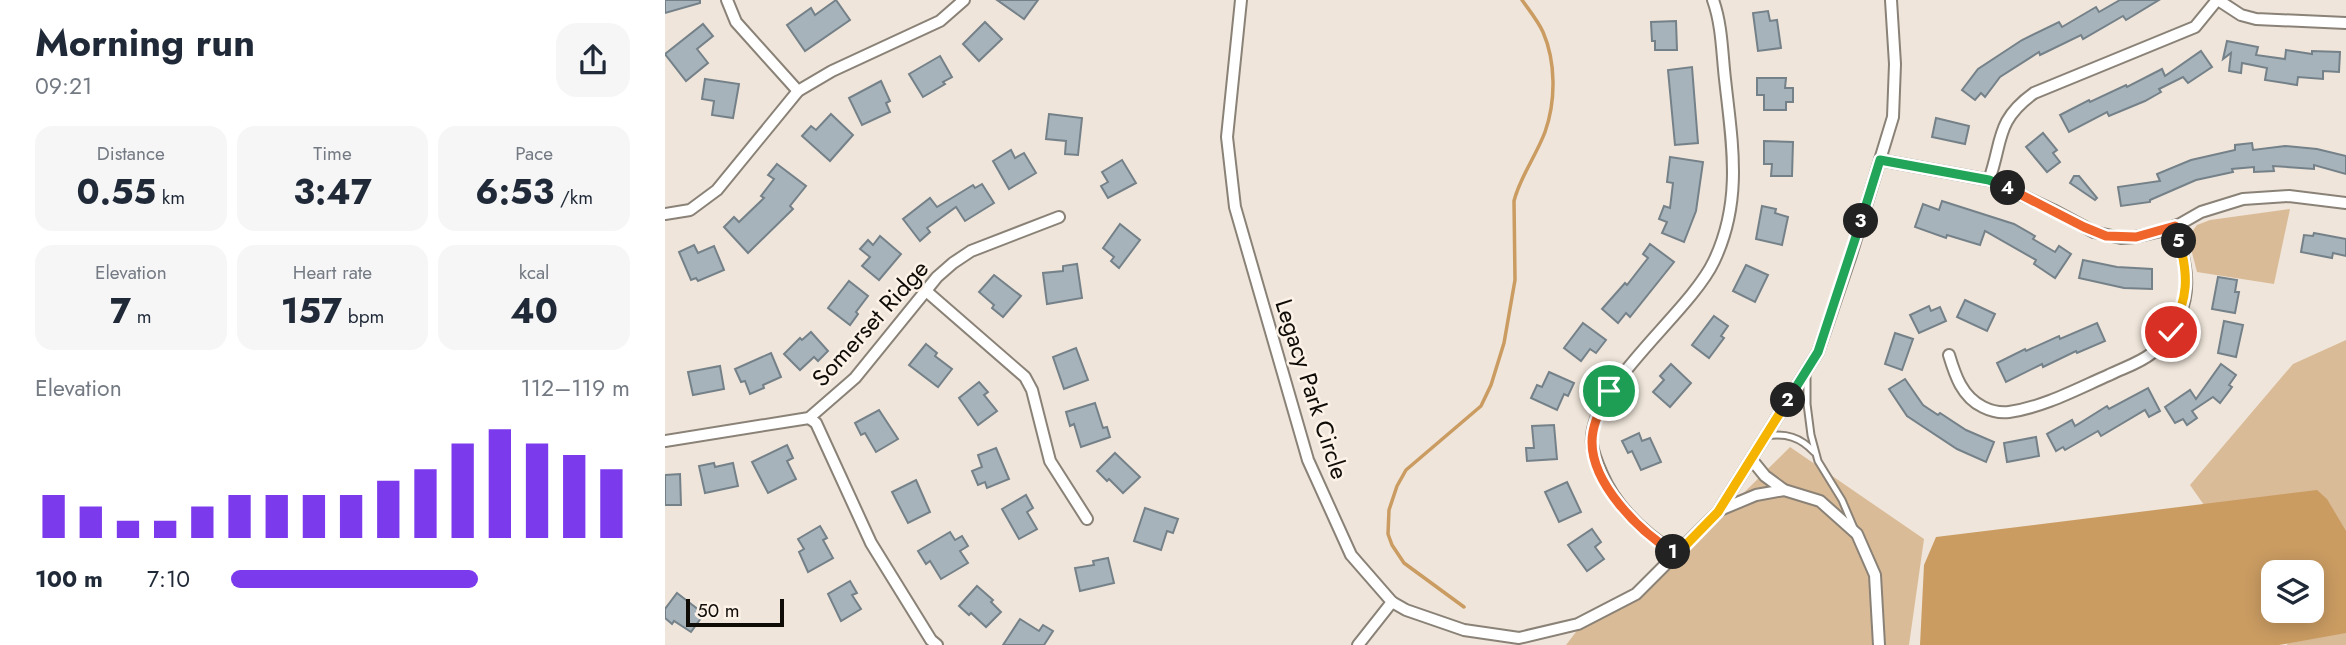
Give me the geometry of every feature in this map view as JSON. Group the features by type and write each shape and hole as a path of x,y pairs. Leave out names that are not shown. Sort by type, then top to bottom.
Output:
{"street":[{"path":"727,0 736,22 798,91"},
{"path":"665,214 690,210 717,190 798,91 832,71 940,21 964,0"},
{"name":"Legacy Park Circle","path":"1241,0 1227,136 1235,207 1308,460 1351,555 1392,602 1406,610 1464,630 1519,638 1578,624 1636,594 1718,512 1818,352 1893,117 1895,64 1891,0"},
{"path":"1677,554 1656,541 1612,495 1592,444 1595,422 1609,391 1692,296 1713,262 1730,219 1735,171 1720,34 1713,0"},
{"path":"1989,180 1998,141 2010,114 2019,104 2034,93 2195,27 2217,0 2241,15 2256,19 2346,23"},
{"path":"1880,160 1989,180 2106,236 2136,237 2175,226 2201,212 2243,199 2289,196 2346,203"},
{"name":"Somerset Ridge","path":"665,441 809,418 855,378 937,277 971,251 1059,218"},
{"path":"1949,355 1955,374 1969,397 1984,407 2007,412 2047,402 2149,356 2171,332 2185,298 2187,277 2175,226"},
{"path":"925,290 1024,377 1032,390 1050,461 1087,519"},
{"path":"809,418 816,423 871,543 937,645"},
{"path":"1752,460 1765,476 1784,490 1820,501 1857,534 1875,575 1879,645"},
{"path":"1718,512 1756,495 1784,490"},
{"path":"1358,645 1392,602"}],"lane":[{"path":"1808,368 1807,404 1816,454 1842,500 1857,534"},
{"path":"1766,436 1786,435 1797,438 1816,454"}],"shaded area":[{"path":"2290,209 2274,284 2197,272 2188,237 2197,225 2210,220"},
{"path":"2346,340 2346,645 2287,645 2293,623 2324,623 2324,560 2276,560 2232,545 2190,485 2293,364"},
{"path":"1790,447 1924,539 1909,645 1566,645 1582,624 1673,563"},
{"path":"2317,490 2327,499 2346,531 2346,633 2279,645 1920,645 1924,565 1936,537"}],"building":[{"path":"665,0 700,0 700,3 665,13"},
{"path":"836,0 850,20 805,51 787,25 811,8 815,15"},
{"path":"997,0 1038,0 1024,19"},
{"path":"2120,0 2159,0 2126,20 2123,16 2083,39 2081,35 2040,55 2039,52 2000,77 1985,97 1981,93 1975,100 1962,90 1978,69 2022,40 2059,22 2062,27 2096,7 2099,12"},
{"path":"1768,11 1770,21 1777,20 1781,48 1758,51 1753,13"},
{"path":"1676,21 1677,50 1655,50 1651,22"},
{"path":"985,22 1002,39 979,61 963,44"},
{"path":"703,24 713,36 697,49 708,63 686,81 665,54"},
{"path":"2227,41 2258,47 2256,55 2285,59 2286,50 2312,54 2312,51 2340,52 2339,72 2323,71 2323,79 2298,77 2297,85 2265,80 2267,68 2242,63 2241,73 2229,71 2231,53 2223,59"},
{"path":"2201,51 2212,67 2188,83 2183,77 2159,89 2161,92 2145,101 2109,116 2107,112 2069,132 2060,115 2162,69 2165,76"},
{"path":"940,56 952,77 923,97 909,74"},
{"path":"1692,67 1698,143 1675,145 1668,70"},
{"path":"1757,78 1786,78 1785,88 1793,88 1793,102 1786,102 1786,110 1764,110 1764,95 1757,95"},
{"path":"705,79 739,84 733,118 712,115 714,101 702,99"},
{"path":"881,81 890,101 886,103 890,112 862,125 849,98"},
{"path":"831,114 853,135 830,161 802,136 811,126 816,130"},
{"path":"1049,114 1082,118 1078,155 1065,154 1066,141 1046,139"},
{"path":"1936,118 1969,126 1965,144 1932,137"},
{"path":"2043,133 2057,150 2053,153 2060,162 2047,172 2026,147"},
{"path":"1764,141 1793,142 1792,176 1771,176 1772,164 1764,164"},
{"path":"2252,143 2253,150 2285,146 2317,149 2346,156 2346,174 2314,165 2314,169 2273,166 2274,171 2254,172 2254,167 2232,169 2233,172 2196,180 2150,202 2121,206 2118,187 2160,181 2157,174 2191,160 2235,150 2235,145"},
{"path":"1011,150 1015,158 1024,153 1036,173 1009,189 993,161"},
{"path":"1670,157 1703,162 1696,211 1684,242 1662,233 1667,222 1659,219 1664,206 1670,208 1673,183 1667,182"},
{"path":"1122,160 1136,183 1108,198 1101,186 1108,182 1102,172"},
{"path":"777,164 806,186 790,206 793,209 748,253 724,227 734,217 739,222 764,198 761,196 774,179 768,175"},
{"path":"2074,176 2079,176 2097,198 2095,200 2070,183"},
{"path":"982,184 994,203 965,221 956,207 927,228 930,232 920,241 903,219 930,198 937,207 973,185 975,188"},
{"path":"1942,201 2014,224 2055,252 2059,246 2071,254 2055,278 2034,264 2036,260 1985,231 1980,245 1947,235 1946,238 1915,227 1923,204 1939,210"},
{"path":"1762,206 1776,209 1775,213 1788,217 1782,245 1756,239"},
{"path":"1120,224 1140,240 1119,268 1111,261 1114,257 1103,248"},
{"path":"2314,233 2346,239 2346,256 2333,253 2332,258 2301,252 2304,235 2313,236"},
{"path":"880,236 901,254 879,280 862,266 870,257 860,249 868,240 873,245"},
{"path":"1650,244 1674,262 1630,317 1626,313 1618,323 1602,309 1625,283 1627,285 1648,258 1643,254"},
{"path":"694,245 698,253 714,246 724,270 698,281 696,278 691,280 679,252"},
{"path":"2083,260 2117,267 2152,269 2152,289 2124,288 2079,278"},
{"path":"1077,264 1082,298 1047,304 1043,273 1063,271 1063,266"},
{"path":"1746,265 1768,275 1755,302 1733,291"},
{"path":"994,275 1021,296 1003,317 979,292"},
{"path":"2218,277 2237,280 2235,292 2239,292 2235,313 2212,309"},
{"path":"849,281 868,296 850,325 828,308"},
{"path":"1965,300 1995,314 1987,331 1957,317"},
{"path":"1929,306 1931,311 1940,307 1946,321 1919,333 1910,315"},
{"path":"1714,316 1728,326 1721,336 1724,338 1709,358 1692,345"},
{"path":"2224,321 2243,325 2236,357 2218,353"},
{"path":"1583,323 1606,340 1596,353 1590,349 1581,361 1564,348"},
{"path":"2097,323 2105,341 2043,367 2042,364 2006,382 1997,363 2025,349 2026,351 2059,336 2060,339"},
{"path":"811,332 828,351 818,361 814,357 800,370 784,354 800,338 802,340"},
{"path":"1895,333 1913,339 1902,370 1885,364"},
{"path":"926,344 937,353 935,356 952,369 938,387 909,365"},
{"path":"1076,348 1088,380 1064,389 1053,357"},
{"path":"771,353 781,377 750,394 745,381 741,382 735,369"},
{"path":"1671,364 1691,383 1670,407 1653,392 1664,380 1660,376"},
{"path":"2221,364 2236,375 2229,385 2232,387 2220,403 2213,397 2192,411 2197,418 2187,425 2183,419 2175,423 2165,407 2190,390 2196,399"},
{"path":"720,366 724,389 693,395 688,372"},
{"path":"1549,372 1574,383 1568,396 1564,394 1557,410 1531,398 1537,385 1542,387"},
{"path":"1905,379 1923,405 1966,430 1994,442 1986,462 1957,449 1907,416 1889,389"},
{"path":"979,382 988,392 984,395 997,411 978,425 959,398"},
{"path":"2148,388 2160,411 2149,417 2145,410 2101,436 2098,431 2065,450 2063,447 2056,451 2047,434 2072,420 2075,426 2107,406 2109,409"},
{"path":"1095,403 1103,428 1107,427 1110,437 1081,447 1074,424 1070,426 1066,412"},
{"path":"879,410 898,439 876,452 865,433 861,435 855,423"},
{"path":"1554,425 1557,459 1527,461 1526,448 1534,448 1532,426"},
{"path":"1639,433 1642,441 1650,438 1661,462 1641,470 1632,451 1628,453 1622,441"},
{"path":"2036,437 2039,456 2007,462 2004,443"},
{"path":"787,445 793,458 787,461 796,479 768,493 752,462"},
{"path":"996,448 1009,479 987,488 985,482 978,485 972,471 982,467 978,455"},
{"path":"1115,453 1140,477 1123,493 1097,471"},
{"path":"714,463 715,467 733,463 738,486 705,493 699,466"},
{"path":"680,474 681,505 665,505 665,475"},
{"path":"916,480 930,512 908,523 892,492"},
{"path":"1567,482 1581,512 1559,522 1545,492"},
{"path":"1026,495 1033,508 1027,512 1037,529 1019,539 1002,509"},
{"path":"1145,508 1178,519 1173,533 1167,531 1161,550 1134,541"},
{"path":"820,526 827,538 823,540 833,558 808,572 799,552 804,549 798,539"},
{"path":"1592,529 1601,542 1595,547 1604,559 1587,571 1568,545"},
{"path":"950,532 955,540 962,536 968,546 960,551 968,563 941,579 930,561 926,564 918,551"},
{"path":"1108,558 1114,583 1080,591 1075,568 1094,565 1093,561"},
{"path":"850,581 857,593 852,595 861,609 841,621 828,594"},
{"path":"977,586 993,600 991,602 1001,612 986,627 959,606"},
{"path":"677,593 704,614 691,632 665,618 665,609"},
{"path":"1020,619 1039,631 1043,625 1053,631 1044,645 1003,645"}],"waterway":[{"path":"1464,607 1404,563 1388,534 1389,510 1406,470 1481,406 1491,385 1504,343 1515,280 1514,201 1545,132 1553,95 1547,44 1539,24 1522,0"}],"route":[{"path":"1609,391 1595,422 1592,444 1599,467 1612,495 1633,519 1656,541 1677,554 1718,512 1818,352 1880,160 1989,180 2106,236 2136,237 2175,226 2187,277 2181,312 2171,332"}]}
